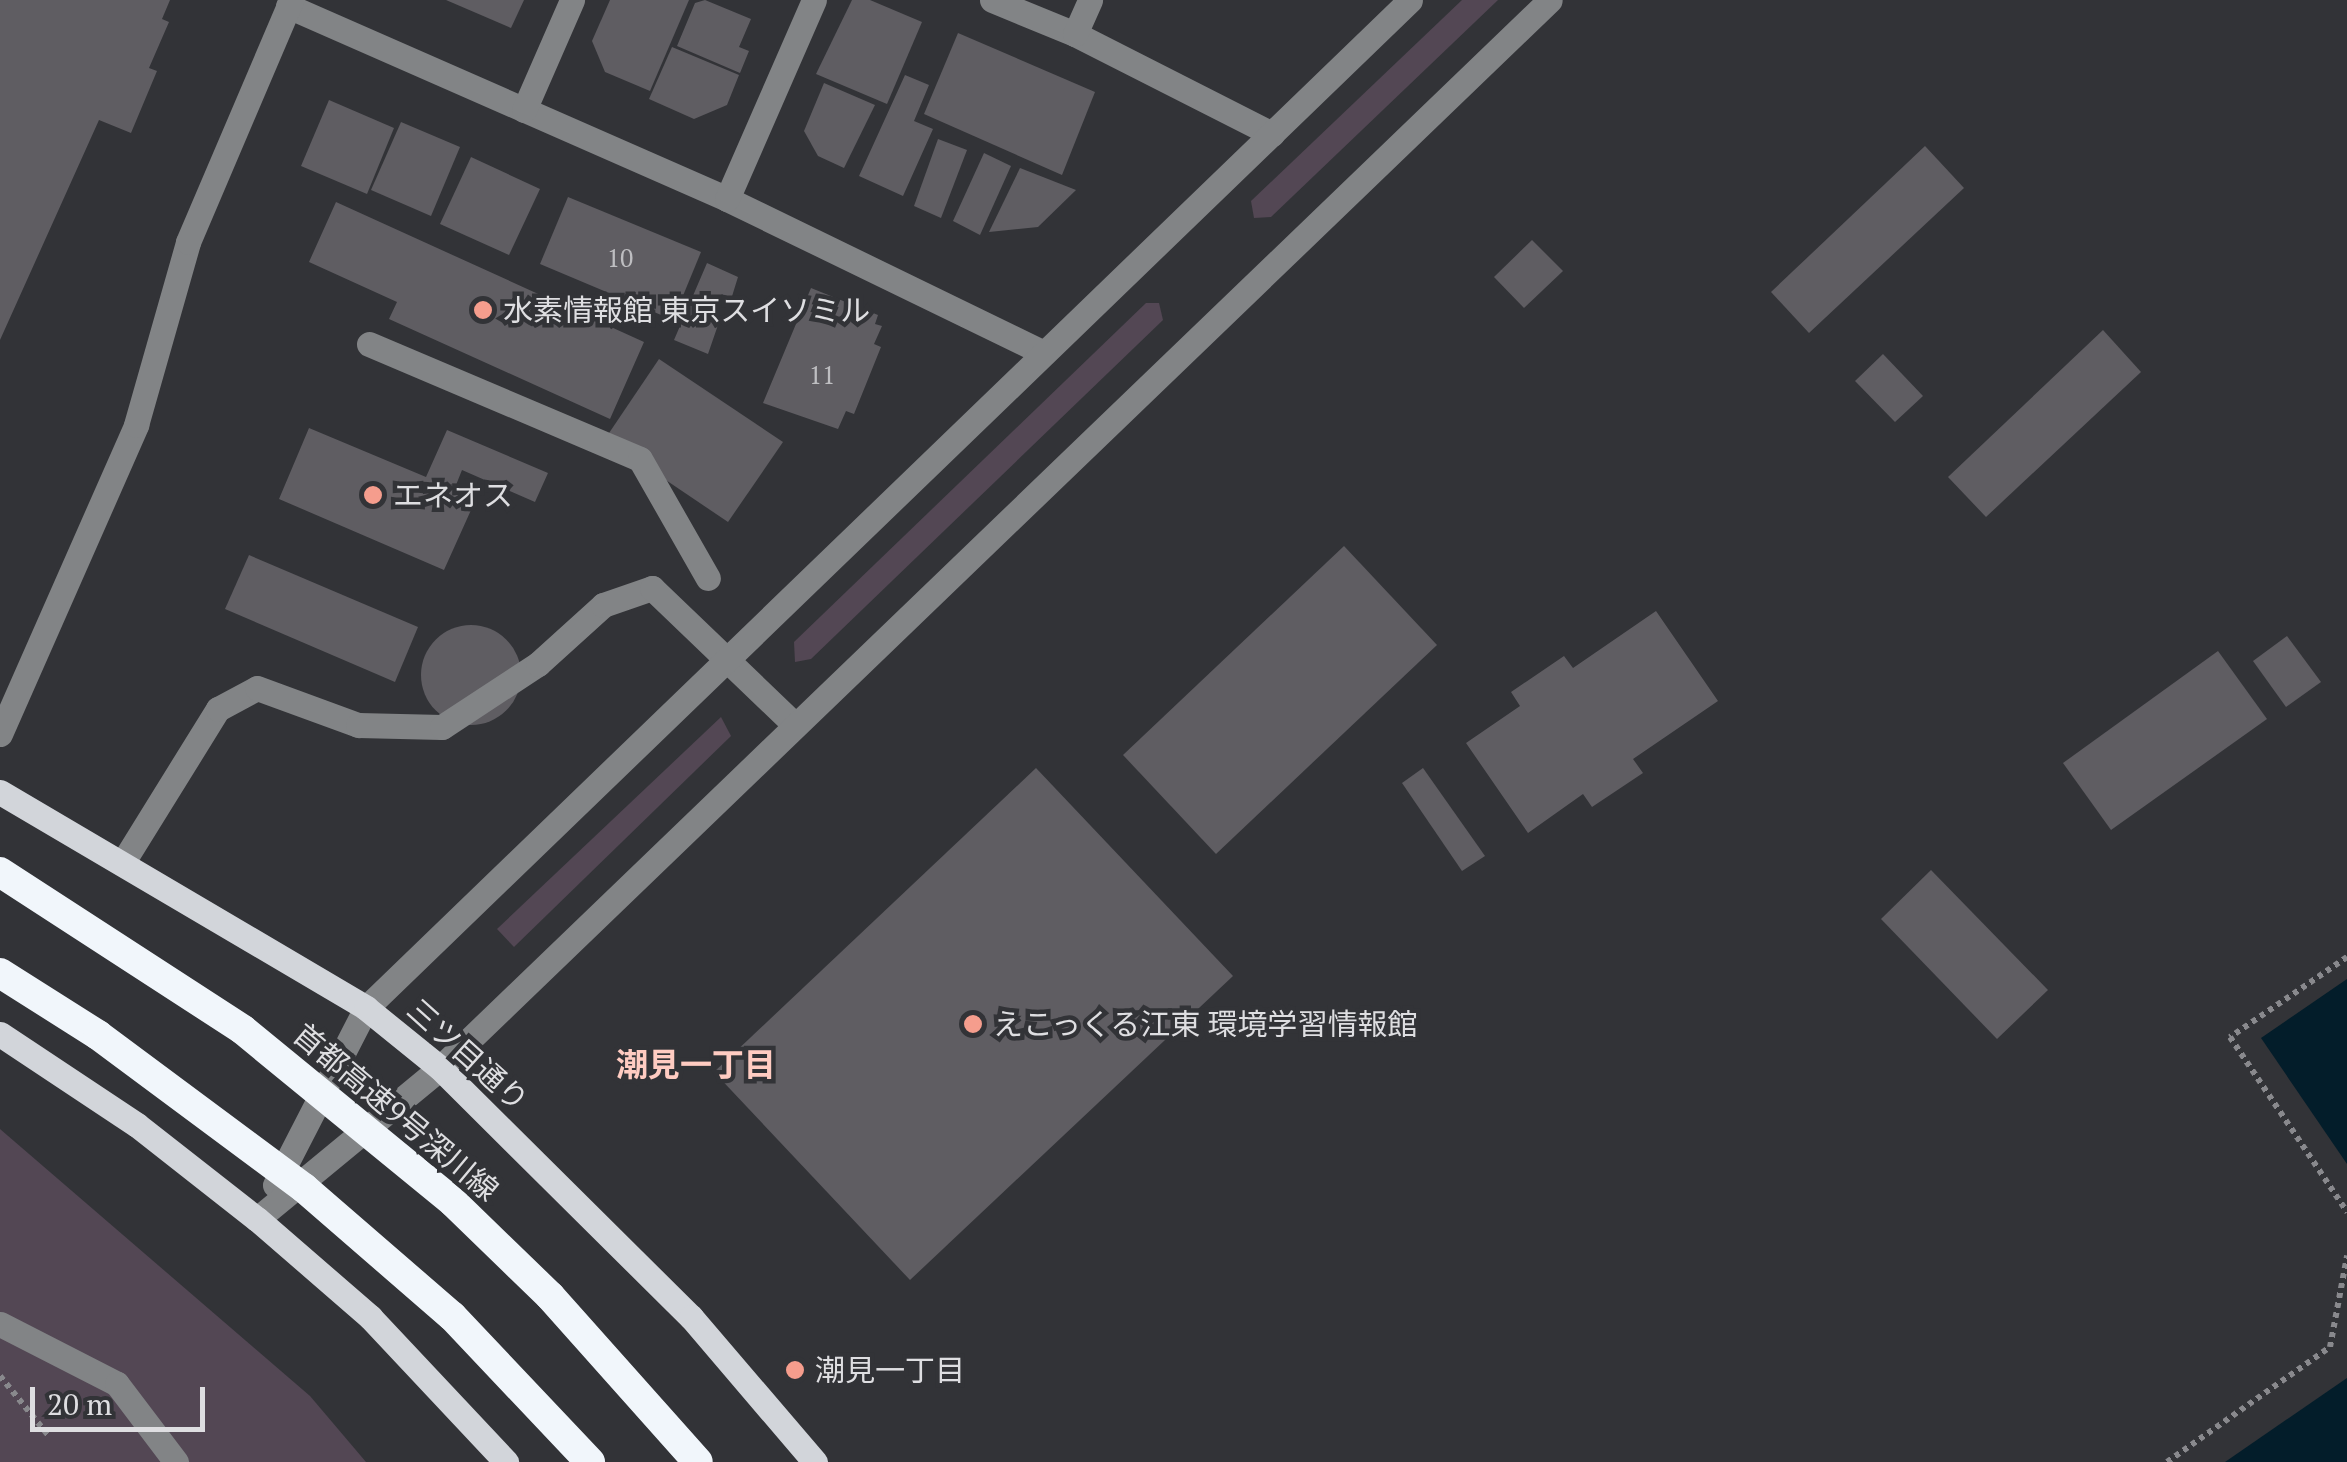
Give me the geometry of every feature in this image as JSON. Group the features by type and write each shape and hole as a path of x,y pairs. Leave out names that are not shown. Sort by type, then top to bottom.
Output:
{"highway":[{"name":"首都高速9号深川線","path":"0,872 242,1030 454,1203 550,1296 698,1462"},
{"path":"0,973 98,1035 319,1200 452,1316 590,1462"}],"main road":[{"name":"三ツ目通り","path":"0,792 366,1008 440,1068 691,1316 815,1462"},
{"path":"0,1034 137,1125 257,1219 370,1317 506,1462"}],"street":[{"path":"524,110 572,0"},
{"path":"727,199 814,0"},
{"path":"992,0 1075,34 1272,134"},
{"path":"1075,34 1090,0"},
{"path":"257,1219 366,1008 1410,0"},
{"path":"257,1219 440,1068 1550,0"},
{"path":"0,734 136,425 188,242 289,3 727,199 1042,352"},
{"path":"369,344 640,459 708,578"},
{"path":"123,862 218,708 257,688 358,726 442,727 538,664 603,605 652,588 796,725"},
{"path":"0,1324 117,1384 176,1462"}],"path":[{"path":"2347,956 2230,1037 2347,1212"},
{"path":"2167,1462 2330,1348 2347,1256"},
{"path":"0,1376 48,1435"}],"shaded area":[{"path":"1462,0 1498,0 1271,217 1254,218 1251,201"},
{"path":"1146,303 1159,303 1163,320 811,659 795,662 794,642"},
{"path":"721,717 731,736 514,947 497,929"},
{"path":"0,1129 310,1396 366,1462 0,1462"}],"water":[{"path":"2347,979 2347,1164 2261,1038"},
{"path":"2347,1378 2347,1462 2225,1462"}],"building":[{"path":"0,0 170,0 162,19 169,22 149,68 157,71 131,133 99,120 0,340"},
{"path":"446,0 524,0 511,28"},
{"path":"610,0 689,0 650,91 605,72 592,41"},
{"path":"705,0 751,19 739,47 749,51 740,73 677,46 695,3"},
{"path":"852,0 870,0 922,22 887,104 816,74"},
{"path":"958,33 1095,92 1062,175 924,114"},
{"path":"672,47 739,75 727,105 694,119 649,99"},
{"path":"905,75 929,85 914,121 933,129 903,196 859,176"},
{"path":"824,83 875,105 844,168 818,156 804,131"},
{"path":"329,100 394,128 367,194 301,166"},
{"path":"401,122 460,147 431,216 371,190"},
{"path":"938,139 967,150 941,218 914,206"},
{"path":"1925,146 1964,188 1809,333 1771,292"},
{"path":"984,153 1011,166 980,235 953,221"},
{"path":"471,157 540,189 509,255 440,224"},
{"path":"1020,168 1076,190 1038,227 989,232"},
{"path":"568,197 701,252 673,320 540,264"},
{"name":"水素情報館 東京スイソミル","path":"336,202 644,342 610,419 389,319 397,302 309,262"},
{"path":"1532,240 1563,271 1524,308 1494,277"},
{"path":"707,263 738,277 729,306 715,301 707,320 718,325 708,354 674,340"},
{"path":"811,288 878,315 875,324 882,326 874,344 881,347 854,414 846,411 838,429 763,403"},
{"path":"2103,330 2141,372 1986,517 1948,477"},
{"path":"1883,354 1923,396 1895,422 1855,381"},
{"path":"659,359 783,442 728,522 605,439"},
{"name":"エネオス","path":"309,428 426,477 447,430 548,473 535,502 462,470 454,490 476,499 444,570 279,499"},
{"path":"1344,546 1437,645 1216,854 1123,755"},
{"path":"249,555 418,627 395,682 225,609"},
{"path":"1656,611 1718,701 1633,759 1643,773 1592,807 1583,794 1528,833 1466,743 1520,706 1511,692 1564,656 1573,668"},
{"path":"471,625 490,629 507,639 517,656 521,675 517,694 507,711 490,721 471,725 452,721 435,711 425,694 421,675 425,656 435,639 452,629"},
{"path":"2287,636 2321,682 2286,707 2253,661"},
{"path":"2218,651 2267,719 2111,830 2063,763"},
{"name":"えこっくる江東 環境学習情報館","path":"1036,768 1233,976 910,1280 714,1072"},
{"path":"1423,768 1485,856 1462,871 1402,783"},
{"path":"1931,870 2048,990 1997,1039 1881,919"}],"place":[{"name":"水素情報館 東京スイソミル","path":"483,310"},
{"name":"エネオス","path":"373,495"},
{"name":"えこっくる江東 環境学習情報館","path":"973,1024"},
{"name":"潮見一丁目","path":"795,1370"}],"district":[{"name":"潮見一丁目","path":"696,1064"}]}
